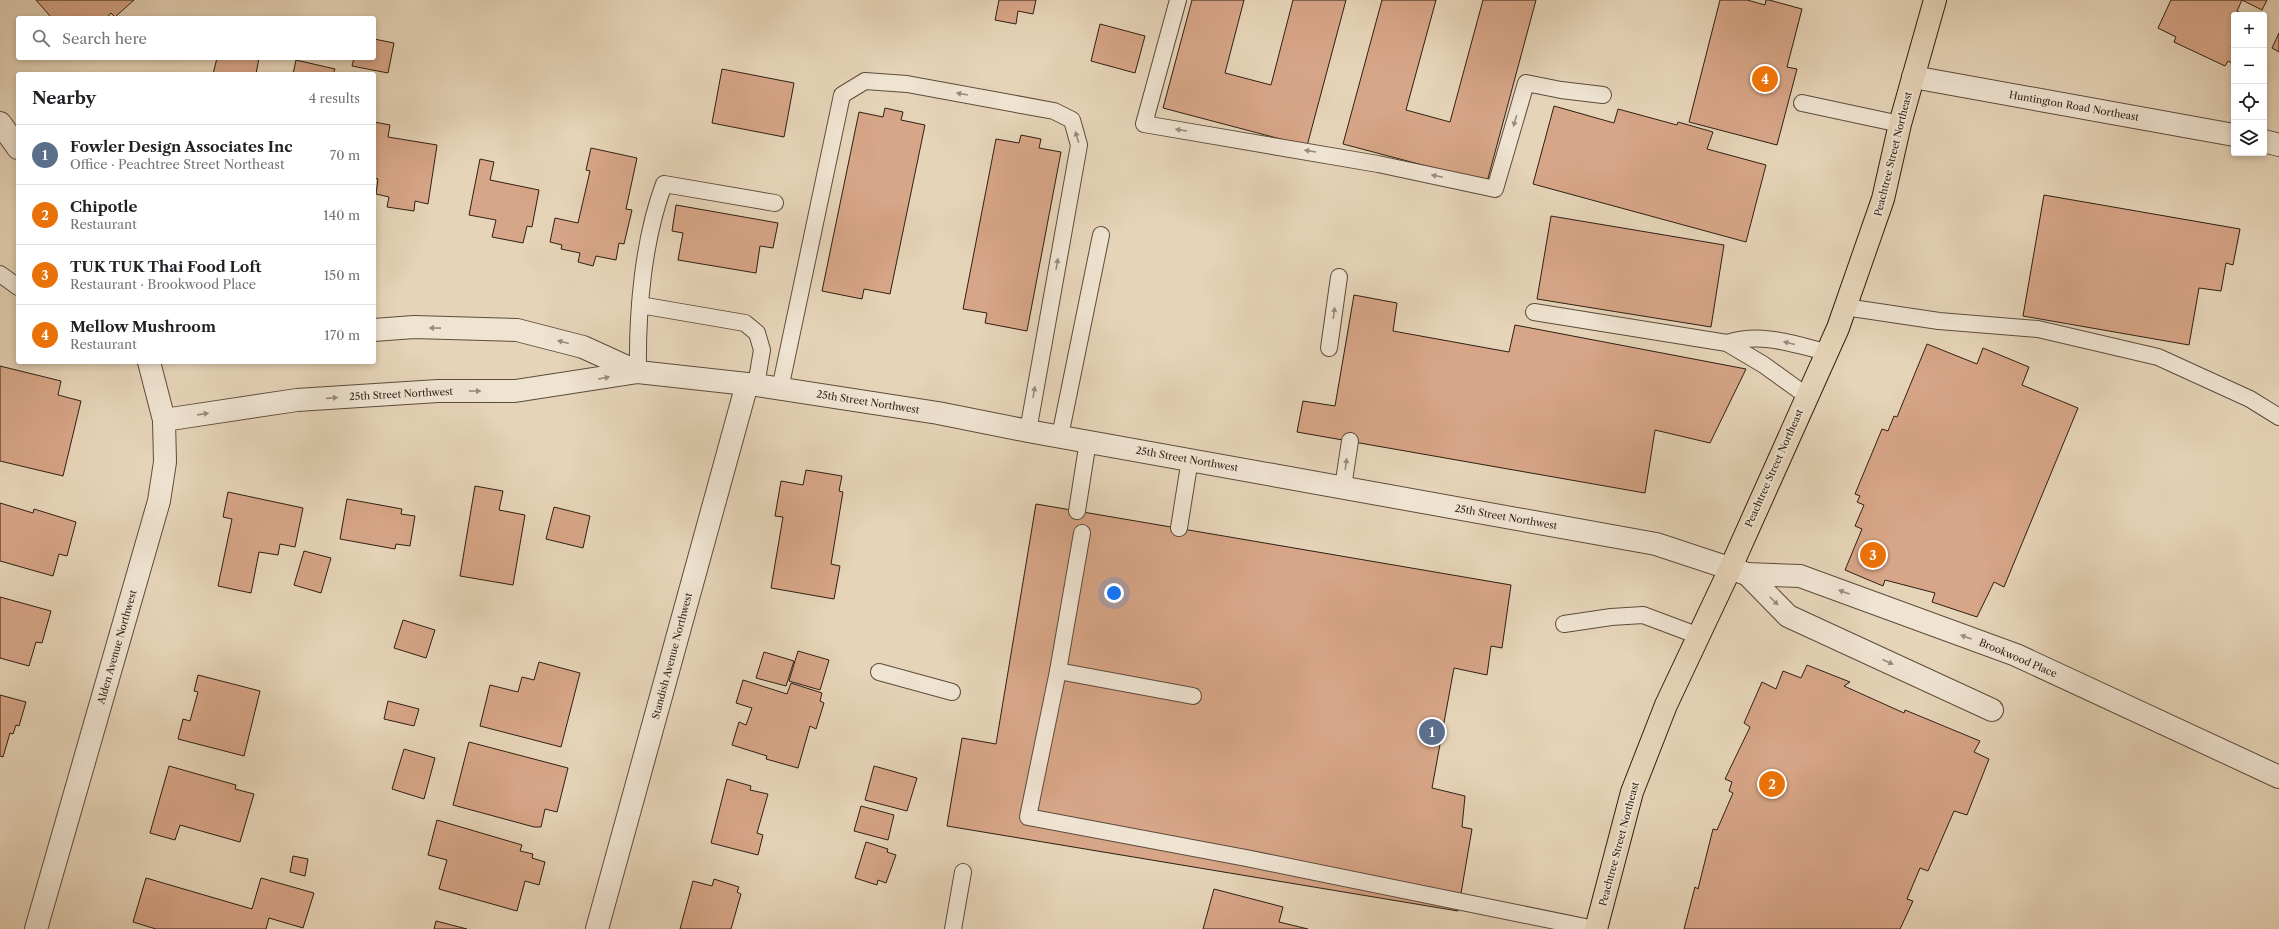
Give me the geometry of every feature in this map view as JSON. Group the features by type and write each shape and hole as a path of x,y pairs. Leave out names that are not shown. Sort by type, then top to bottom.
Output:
{"highway":[{"name":"Peachtree Street Northeast","path":"1595,929 1632,792 1666,705 1699,636 1739,570 1807,396 1845,307 1883,199 1900,124 1935,0"}],"street":[{"name":"Huntington Road Northeast","path":"1914,77 2231,134"},
{"path":"0,123 16,145"},
{"path":"2267,142 2279,145"},
{"name":"25th Street Northwest","path":"376,330 414,327 517,330 583,347 638,372"},
{"name":"Alden Avenue Northwest","path":"36,929 159,500 165,462 164,420 150,364"},
{"name":"25th Street Northwest","path":"164,420 297,400 438,391 515,391 638,372 752,384 938,413 1028,431 1656,544 1739,570"},
{"name":"Standish Avenue Northwest","path":"597,929 752,384"},
{"path":"1739,570 1788,616 1992,710"},
{"name":"Brookwood Place","path":"1739,570 1800,576 2016,655 2279,776"}],"lane":[{"path":"1178,0 1144,124 1370,162 1495,189 1526,83 1561,90 1603,95"},
{"path":"780,389 842,95 865,81 907,84 1054,111 1072,120 1079,145 1028,431"},
{"path":"1802,103 1900,124"},
{"path":"638,372 637,327 640,304 654,211 664,184 775,203"},
{"path":"1060,436 1101,235"},
{"path":"0,274 16,286"},
{"path":"1329,348 1339,277"},
{"path":"640,304 745,323 757,333 762,350 752,384"},
{"path":"1845,307 1939,321 2038,329 2158,357 2250,399 2279,417"},
{"path":"1534,312 1727,343 1764,365 1807,396"},
{"path":"1727,343 1743,339 1760,338 1776,340 1826,352"},
{"path":"1077,511 1088,441"},
{"path":"1343,487 1350,441"},
{"path":"1179,528 1190,460"},
{"path":"1082,533 1058,671 1028,817 1595,929"},
{"path":"1564,624 1611,617 1643,616 1699,636"},
{"path":"1058,671 1193,696"},
{"path":"879,672 952,692"},
{"path":"953,929 963,872"}],"building":[{"path":"36,0 134,0 116,16 111,13 108,16 50,16"},
{"path":"999,0 1036,0 1033,14 1018,11 1016,24 995,20"},
{"path":"1192,0 1244,0 1225,73 1271,85 1293,0 1346,0 1307,146 1163,108"},
{"path":"1382,0 1436,0 1406,110 1450,122 1483,0 1536,0 1487,182 1343,144"},
{"path":"1720,0 1747,0 1765,5 1766,0 1769,0 1802,9 1787,67 1797,69 1777,145 1689,122"},
{"path":"2171,0 2242,0 2237,11 2239,12 2231,12 2231,62 2228,61 2225,66 2174,42 2176,37 2158,28"},
{"path":"2242,0 2267,0 2262,10"},
{"path":"1100,24 1145,36 1135,73 1091,61"},
{"path":"2279,33 2279,52 2272,48"},
{"path":"376,39 394,43 388,73 352,66 354,60 376,60"},
{"path":"216,60 259,60 256,72 214,72"},
{"path":"296,60 335,69 334,72 293,72"},
{"path":"722,69 794,83 784,137 712,123"},
{"path":"1554,106 1614,123 1618,109 1677,125 1678,122 1713,132 1707,149 1766,165 1746,242 1533,184"},
{"path":"885,108 903,112 901,120 925,125 890,294 864,289 862,299 822,291 859,112 883,117"},
{"path":"376,122 390,125 388,137 437,145 428,204 415,201 414,211 387,207 389,197 376,194 378,179 376,178"},
{"path":"1021,135 1041,139 1039,148 1061,152 1027,331 985,323 987,313 963,309 996,139 1019,143"},
{"path":"591,148 637,158 626,209 632,210 624,244 619,243 616,260 596,256 593,266 578,262 580,253 561,249 562,245 550,242 555,218 578,223 590,171 586,170"},
{"path":"480,159 494,162 490,180 539,190 532,227 527,226 523,243 492,237 496,220 469,215"},
{"path":"2044,195 2240,229 2233,265 2226,263 2221,291 2199,288 2189,345 2023,316"},
{"path":"676,205 778,223 773,248 760,246 756,273 678,260 683,233 672,231"},
{"path":"1551,216 1724,245 1711,327 1537,299"},
{"path":"1354,295 1397,303 1393,331 1509,352 1515,325 1746,369 1710,443 1655,430 1645,493 1297,432 1303,401 1335,406"},
{"path":"1927,344 1977,364 1983,348 2029,367 2022,385 2078,408 2004,587 1994,582 1977,617 1932,602 1935,593 1885,580 1883,586 1845,570 1862,529 1855,526 1864,505 1857,502 1860,496 1855,494 1882,429 1888,431 1894,416 1897,417"},
{"path":"0,366 61,381 58,395 81,401 63,476 0,461"},
{"path":"806,470 842,476 839,491 843,492 831,564 840,566 834,599 771,588 783,517 775,516 781,481 803,485"},
{"path":"475,486 503,491 499,510 525,515 513,585 460,576"},
{"path":"228,492 303,508 295,547 280,544 278,555 259,552 251,593 218,586 232,519 223,517"},
{"path":"347,499 402,509 401,514 415,516 410,546 396,544 395,549 340,539"},
{"path":"0,503 33,513 34,509 76,522 67,556 59,554 53,576 0,561"},
{"path":"1036,504 1511,585 1502,648 1491,646 1487,675 1454,668 1432,788 1465,796 1462,827 1472,829 1458,911 947,826 962,738 996,744"},
{"path":"554,507 590,516 583,548 546,539"},
{"path":"304,551 331,558 321,593 294,585"},
{"path":"0,597 51,611 42,643 36,642 29,666 0,658"},
{"path":"403,620 435,630 426,658 394,648"},
{"path":"798,651 829,660 820,690 789,681"},
{"path":"764,652 794,661 786,686 756,678"},
{"path":"539,662 580,673 561,747 480,726 490,685 518,692 522,677 534,680"},
{"path":"1807,665 1850,682 1844,686 1904,713 1905,710 1980,741 1974,752 1989,759 1967,815 1954,811 1928,871 1920,868 1907,899 1913,901 1900,929 1684,929 1695,887 1698,889 1713,829 1717,830 1733,793 1729,791 1732,782 1725,779 1750,727 1744,723 1762,682 1776,689 1783,671 1801,678"},
{"path":"198,675 260,691 244,756 178,739 183,719 190,721 198,692 194,691"},
{"path":"743,680 787,694 791,683 822,693 820,701 824,703 816,729 810,726 798,768 766,759 767,756 732,745 739,722 746,725 752,708 736,703"},
{"path":"0,695 26,702 19,726 16,725 13,734 10,733 3,757 0,756"},
{"path":"388,701 419,709 414,726 384,719"},
{"path":"469,742 568,768 557,812 545,809 541,827 534,827 453,805"},
{"path":"404,749 435,758 424,799 392,789"},
{"path":"169,766 236,785 235,789 254,794 240,842 180,825 175,840 150,833"},
{"path":"874,766 917,778 907,811 865,800"},
{"path":"727,779 751,786 750,790 768,794 757,833 763,835 758,855 711,843"},
{"path":"861,806 894,815 888,840 854,831"},
{"path":"437,820 522,845 520,851 533,854 532,858 545,862 539,885 525,881 517,911 439,889 447,860 428,855"},
{"path":"866,842 888,849 887,852 896,855 886,883 878,880 877,885 855,878"},
{"path":"293,856 308,859 305,876 290,872"},
{"path":"146,878 252,909 261,878 314,893 303,928 269,918 266,929 156,929 133,922"},
{"path":"714,879 739,887 737,892 741,894 731,929 680,929 693,881 712,886"},
{"path":"1214,889 1283,907 1279,922 1308,929 1203,929"},
{"path":"436,921 467,929 434,929"}],"place":[{"name":"Mellow Mushroom","path":"1765,79"},
{"name":"TUK TUK Thai Food Loft","path":"1873,555"},
{"name":"Fowler Design Associates Inc","path":"1432,732"},
{"name":"Chipotle","path":"1772,784"}]}
